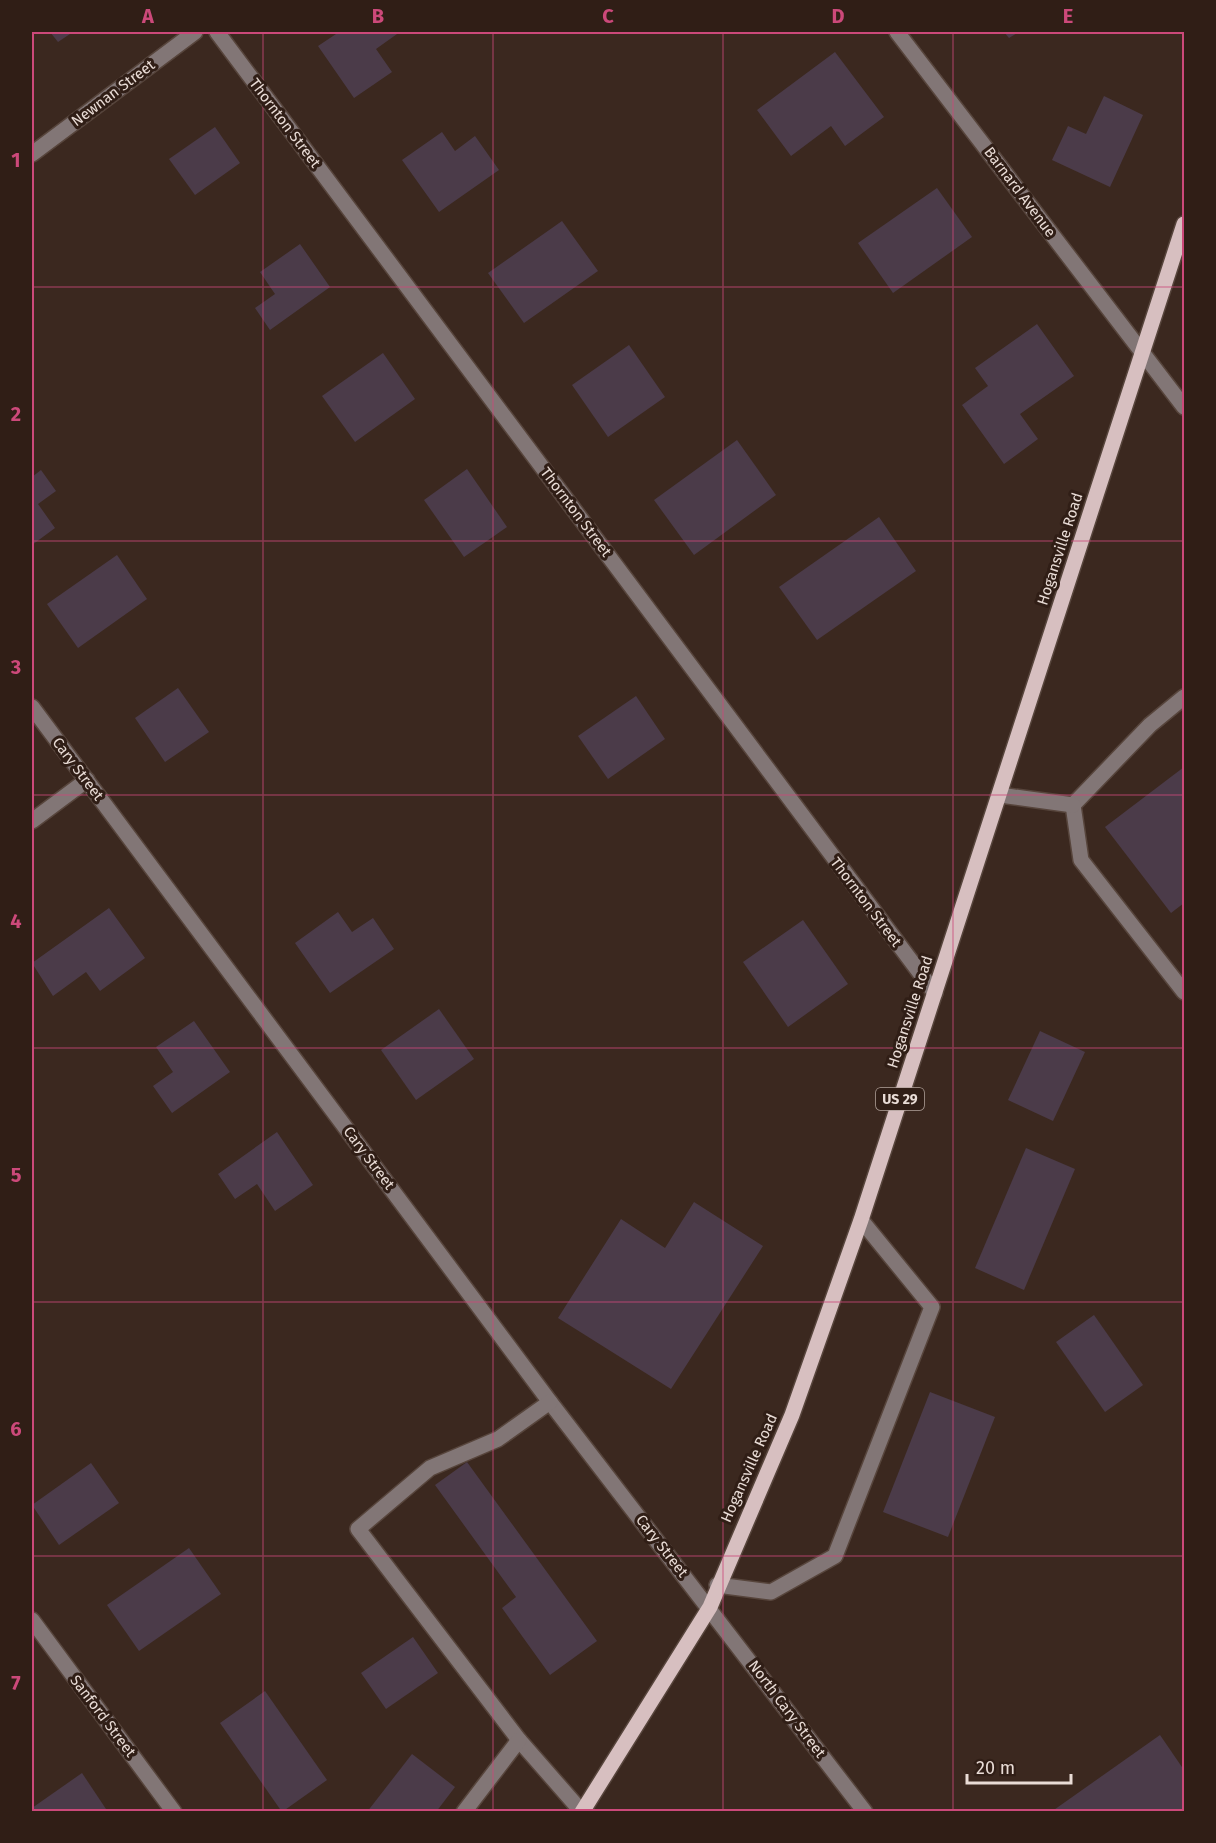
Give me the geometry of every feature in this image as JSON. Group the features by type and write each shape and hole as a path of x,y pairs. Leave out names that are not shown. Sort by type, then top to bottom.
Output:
{"main road":[{"name":"Hogansville Road","path":"582,1812 710,1607 717,1585 792,1415 861,1220 1185,224"}],"street":[{"name":"Newnan Street","path":"32,154 195,32"},
{"name":"Thornton Street","path":"217,32 935,993"},
{"name":"Barnard Avenue","path":"897,32 1185,407"},
{"path":"1073,805 1150,725 1185,697"},
{"name":"Cary Street","path":"32,706 550,1402 710,1607"},
{"path":"32,821 87,780"},
{"path":"1000,795 1073,805"},
{"path":"1073,805 1081,860 1185,992"},
{"path":"717,1585 771,1592 835,1556 932,1306 861,1220"},
{"path":"550,1402 498,1439 430,1468 358,1529 519,1740 582,1812"},
{"name":"North Cary Street","path":"710,1607 865,1812"},
{"name":"Sanford Street","path":"32,1620 174,1812"},
{"path":"464,1812 519,1740"}],"building":[{"path":"50,32 73,32 58,42"},
{"path":"339,32 395,32 397,34 376,49 392,72 354,98 318,46"},
{"path":"1004,32 1019,32 1009,38"},
{"path":"835,52 884,117 845,146 831,126 791,156 757,110"},
{"path":"1104,96 1143,115 1110,187 1052,160 1068,126 1086,134"},
{"path":"215,127 240,163 195,195 169,159"},
{"path":"442,132 455,151 475,136 499,170 439,212 402,160"},
{"path":"937,188 972,237 893,293 858,243"},
{"path":"562,221 598,271 524,323 488,273"},
{"path":"300,244 330,287 270,330 255,308 275,294 260,272"},
{"path":"1037,324 1074,376 1020,414 1038,439 1004,464 962,405 988,386 975,368"},
{"path":"629,345 665,397 608,437 572,385"},
{"path":"383,353 415,399 355,442 322,396"},
{"path":"737,440 776,495 694,555 654,500"},
{"path":"467,469 507,527 464,557 424,500"},
{"path":"41,470 56,491 38,504 55,528 32,545 32,477"},
{"path":"879,517 916,571 817,640 779,587"},
{"path":"117,555 147,599 78,648 47,604"},
{"path":"178,688 209,732 165,762 135,718"},
{"path":"636,696 665,739 608,779 578,736"},
{"path":"1184,767 1184,903 1171,913 1105,827"},
{"path":"109,908 145,958 100,991 86,972 53,996 32,963"},
{"path":"338,912 352,932 373,918 394,949 330,993 295,943"},
{"path":"803,920 848,984 788,1027 743,962"},
{"path":"439,1009 474,1059 416,1100 381,1050"},
{"path":"194,1021 230,1072 172,1113 153,1086 173,1072 156,1047"},
{"path":"1040,1031 1085,1052 1053,1121 1008,1100"},
{"path":"277,1132 313,1185 275,1211 257,1184 235,1199 218,1174"},
{"path":"1026,1148 1075,1169 1024,1290 975,1268"},
{"path":"694,1202 763,1246 671,1389 558,1318 621,1219 665,1248"},
{"path":"1094,1315 1143,1385 1105,1412 1056,1342"},
{"path":"930,1392 995,1417 948,1537 883,1512"},
{"path":"467,1462 597,1641 550,1675 502,1608 516,1597 435,1485"},
{"path":"91,1463 119,1503 59,1545 32,1505"},
{"path":"189,1548 221,1594 139,1651 107,1605"},
{"path":"413,1637 438,1673 386,1709 361,1673"},
{"path":"265,1691 327,1780 282,1812 220,1723"},
{"path":"1160,1735 1184,1770 1184,1812 1051,1812"},
{"path":"412,1754 455,1787 436,1812 367,1812"},
{"path":"82,1773 108,1812 32,1812 32,1808"}]}
